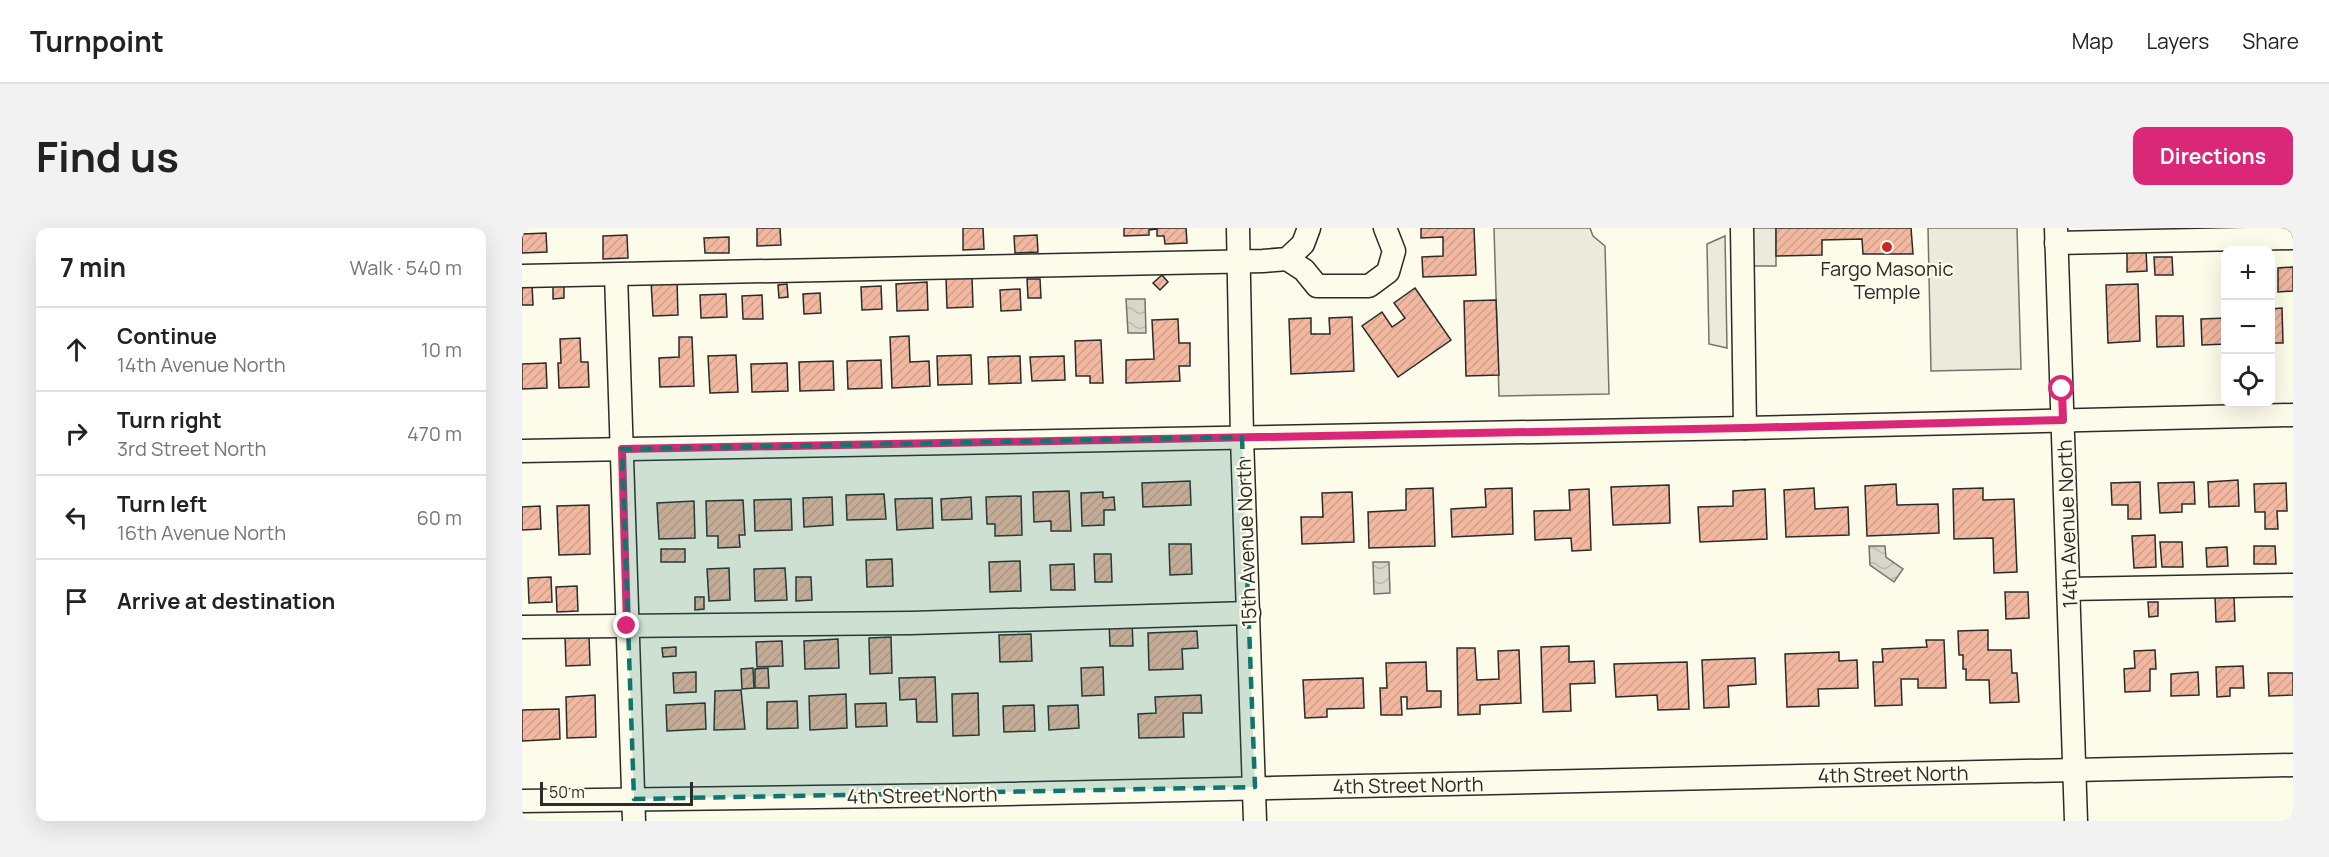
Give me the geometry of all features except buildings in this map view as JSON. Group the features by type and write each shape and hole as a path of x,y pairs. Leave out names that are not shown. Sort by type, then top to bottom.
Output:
{"street":[{"name":"15th Avenue North","path":"1238,228 1242,437 1256,821"},
{"path":"1287,259 1303,244 1310,228"},
{"path":"522,276 1287,259 1304,270 1317,286 1369,286 1388,273 1394,251 1385,228"},
{"path":"1742,228 1745,428"},
{"path":"2056,235 2293,238"},
{"name":"14th Avenue North","path":"2056,235 2076,821"},
{"path":"616,275 634,810"},
{"path":"522,450 1745,428 2293,415"},
{"path":"2069,589 2293,585"},
{"path":"522,627 911,623 1249,614"},
{"name":"4th Street North","path":"522,801 634,810 963,795 1255,787 2293,765"}],"highlighted area":[{"path":"1242,437 1255,787 634,799 622,449"}],"shaded area":[{"path":"1494,228 1590,228 1593,236 1605,246 1609,394 1499,396"},
{"path":"1744,228 1776,228 1776,266 1746,266"},
{"path":"1928,228 2017,228 2021,369 1931,371"},
{"path":"1725,236 1727,348 1709,344 1707,244"}],"water":[{"path":"1126,299 1145,299 1146,333 1128,333"},
{"path":"1869,546 1885,546 1886,557 1903,569 1894,582 1870,565"},
{"path":"1373,562 1389,562 1390,593 1374,594"}],"place":[{"name":"Fargo Masonic Temple","path":"1887,247"}],"route":[{"path":"627,626 622,449 2063,420 2062,389"}]}
